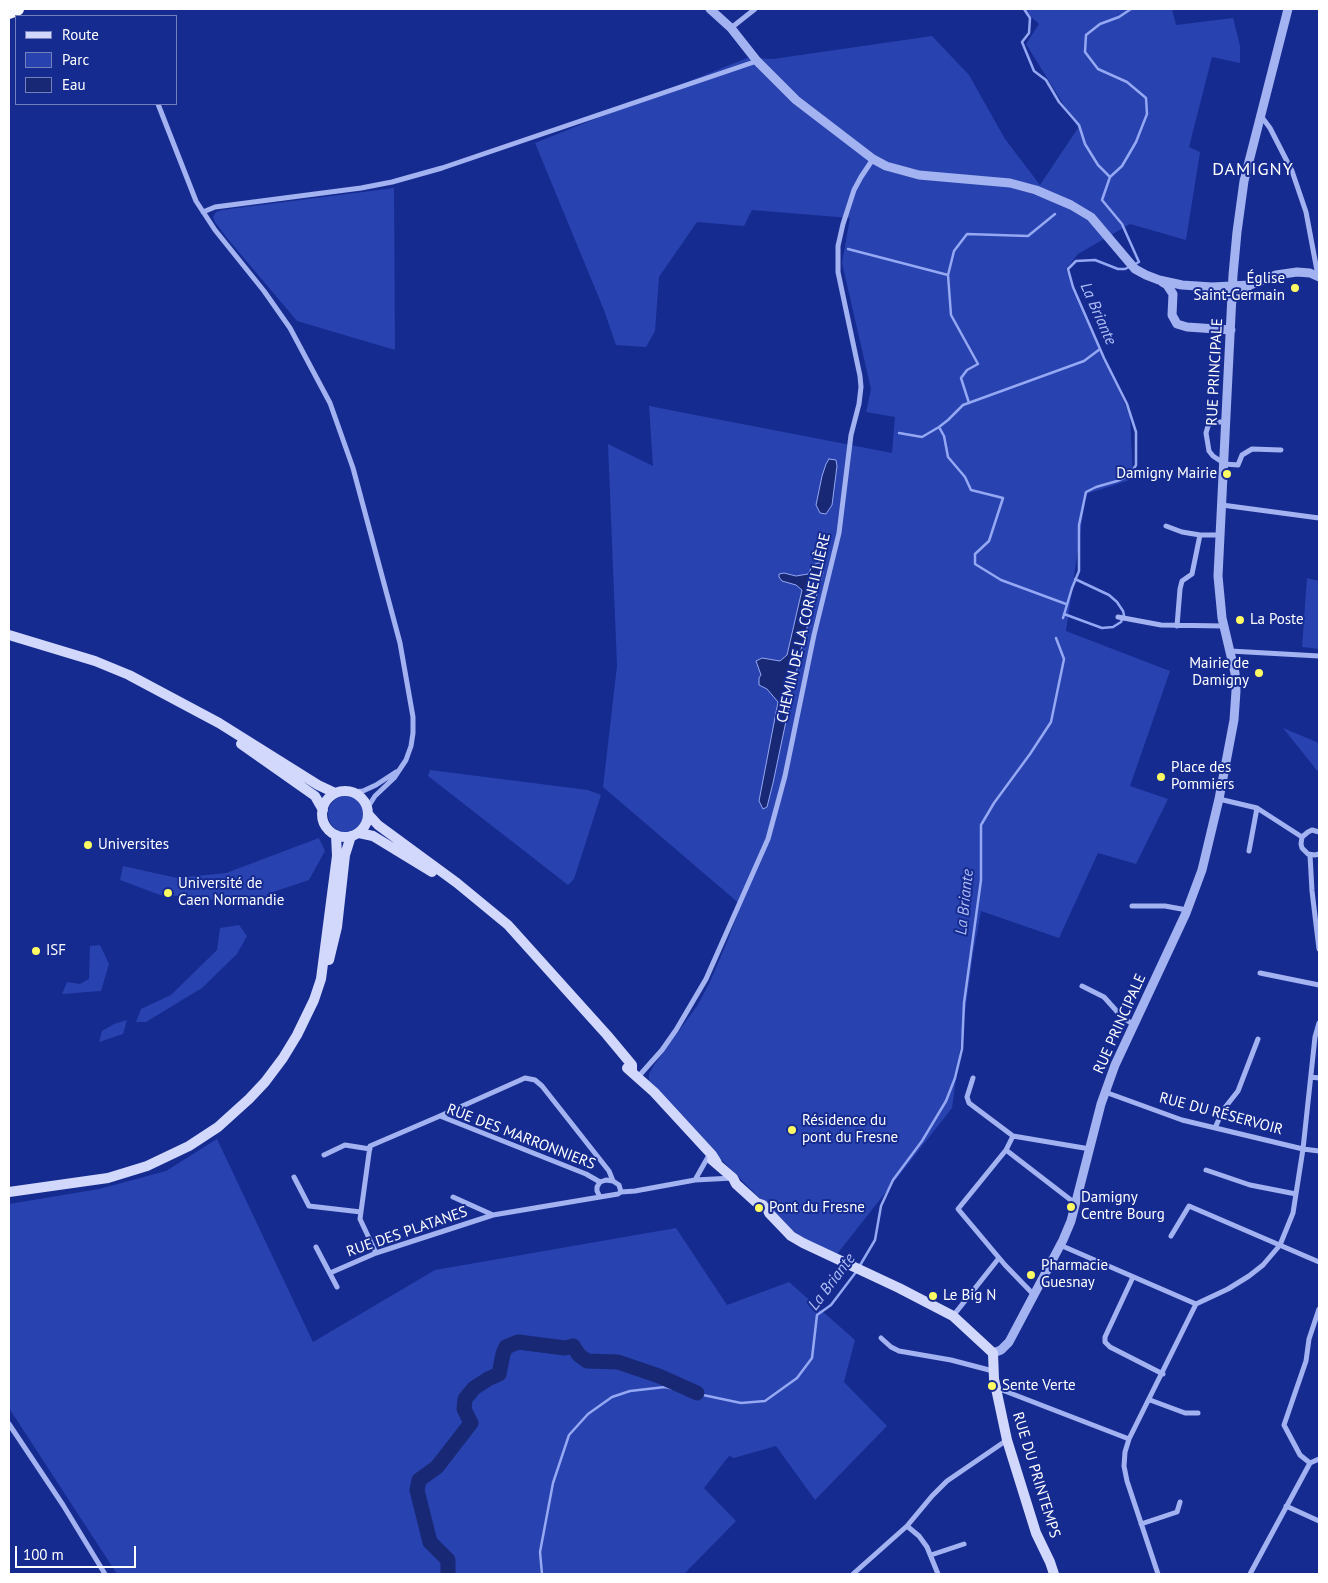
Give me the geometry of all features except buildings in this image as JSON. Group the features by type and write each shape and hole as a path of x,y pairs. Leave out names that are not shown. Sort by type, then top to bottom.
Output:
{"highway":[{"path":"9,12 17,9"}],"main road":[{"path":"9,635 104,664 162,692 318,785 335,793 351,792 360,796 378,825 457,883 508,925 632,1065 642,1086 649,1094 712,1160 733,1178 736,1184 757,1203 765,1206 768,1214 791,1236 953,1316 993,1353"},
{"path":"206,718 315,796 323,810 324,824 336,836 355,834 373,836 475,897"},
{"path":"323,810 326,803 335,793"},
{"path":"9,1192 108,1178 147,1166 189,1146 218,1127 249,1099 283,1058 298,1035 314,1000 332,951 337,927 345,855 355,834 364,827 368,820 368,811"},
{"path":"321,979 336,866 336,836"},
{"name":"RUE DU PRINTEMPS","path":"993,1353 993,1371 1007,1440 1036,1533 1054,1574"}],"street":[{"path":"710,9 731,28 757,61 796,100 873,159 886,166 919,175 1010,183 1036,190 1071,205 1091,217 1138,272 1160,280 1182,284 1233,287 1250,285"},
{"path":"731,28 755,9"},
{"name":"RUE PRINCIPALE","path":"993,1353 1001,1350 1009,1342 1071,1221 1105,1092 1115,1065 1187,910 1202,870 1219,798 1234,720 1236,691 1235,673 1224,626 1218,576 1233,287 1244,182 1288,9"},
{"path":"203,212 215,207 361,188 450,166 757,61"},
{"path":"158,105 196,201 215,230 264,291 290,328 330,404 353,468 400,643 413,717 411,746 406,760 394,778 375,796 368,811"},
{"path":"1260,116 1270,128 1292,171 1306,212 1319,277"},
{"name":"CHEMIN DE LA CORNEILLIÈRE","path":"637,1076 662,1050 706,979 768,840 839,533 850,435 860,404 860,376 838,272 838,246 854,190 873,159"},
{"path":"1232,300 1250,285 1276,274 1310,273 1319,277"},
{"path":"1160,280 1167,285 1173,294"},
{"path":"1182,284 1176,288 1173,294 1172,315 1177,324 1187,327 1230,330"},
{"path":"1227,422 1212,422 1206,432 1209,451 1225,464 1238,465 1242,455 1252,449 1281,450"},
{"path":"1222,505 1319,518"},
{"path":"1166,526 1182,532 1200,535 1220,535"},
{"path":"1177,626 1182,581 1192,574 1200,535"},
{"path":"1118,617 1161,625 1224,626"},
{"path":"1230,651 1319,656"},
{"path":"351,792 363,791 398,771"},
{"path":"1219,798 1257,808 1302,837"},
{"path":"1249,850 1257,808"},
{"path":"1302,837 1312,830 1319,832"},
{"path":"1302,837 1302,848 1305,852 1310,855 1319,854"},
{"path":"1310,855 1319,949"},
{"path":"1132,906 1165,906 1187,910"},
{"path":"1260,973 1319,985"},
{"path":"1082,986 1104,997 1122,1017 1134,1025"},
{"path":"1158,1574 1127,1480 1124,1466 1125,1452 1129,1440 1196,1304 1228,1289 1249,1276 1263,1265 1280,1245 1293,1213 1303,1149 1314,1037 1319,1023"},
{"path":"1215,1128 1223,1110 1238,1091 1258,1038"},
{"path":"1311,1077 1319,1078"},
{"path":"440,1116 525,1078 535,1080 542,1086 609,1171 613,1181"},
{"path":"973,1078 967,1097 969,1103 1013,1136 1090,1149"},
{"name":"RUE DU RÉSERVOIR","path":"1105,1092 1182,1120 1319,1152"},
{"name":"RUE DES MARRONNIERS","path":"370,1149 372,1145 440,1116 586,1174 600,1182"},
{"path":"1013,1136 1006,1150 958,1209 999,1258 1034,1295"},
{"path":"324,1155 345,1145 370,1149 360,1219 376,1253"},
{"path":"1006,1150 1076,1204"},
{"path":"695,1180 712,1160"},
{"path":"1206,1170 1250,1185 1296,1194"},
{"path":"294,1177 309,1206 361,1212"},
{"path":"600,1197 597,1191 600,1182 606,1180 613,1181 619,1185 621,1192 695,1180 733,1178"},
{"name":"RUE DES PLATANES","path":"330,1273 376,1253 493,1215 621,1192"},
{"name":"RUE DES PLATANES","path":"453,1196 493,1215"},
{"path":"1170,1236 1189,1206 1319,1262"},
{"path":"1060,1245 1196,1304"},
{"path":"316,1247 337,1287"},
{"path":"953,1316 999,1258"},
{"path":"1133,1277 1105,1338 1105,1342 1110,1347 1163,1374"},
{"path":"1310,1463 1300,1455 1284,1425 1306,1361 1309,1339 1319,1309"},
{"path":"881,1338 899,1351 951,1360 993,1371"},
{"path":"996,1388 1129,1440"},
{"path":"1150,1400 1185,1413 1198,1413"},
{"path":"9,1424 63,1505 105,1574"},
{"path":"853,1574 907,1526 947,1481 1007,1440"},
{"path":"1250,1574 1310,1463 1319,1459"},
{"path":"1141,1524 1177,1512 1180,1502"},
{"path":"1286,1506 1319,1521"},
{"path":"907,1526 923,1540 938,1574"},
{"path":"931,1555 964,1544"}],"green space":[{"path":"1023,9 1172,9 1176,25 1233,18 1240,46 1240,63 1212,57 1189,147 1200,152 1186,240 1130,224 1078,254 1066,269 1130,416 1133,479 1086,494 1066,631 1170,671 1130,786 1168,799 1136,864 1098,853 1059,938 981,911 973,954 952,1108 834,1258 790,1229 699,1137 649,1082 649,1074 654,1065 697,1006 709,984 741,905 603,787 617,666 608,444 653,466 649,406 892,453 895,417 866,412 871,389 842,263 850,218 752,210 744,226 697,222 659,277 655,331 646,347 616,345 604,310 535,143 747,58 773,59 932,36 969,75 1005,139 1040,185 1078,128 1026,44 1039,24"},
{"path":"394,188 395,350 297,321 227,238 213,217 216,212 222,210"},
{"path":"1307,578 1319,581 1319,649 1302,647"},
{"path":"1283,728 1319,743 1319,773"},
{"path":"430,770 588,790 601,795 574,879 568,885 428,776"},
{"path":"346,796 359,801 364,814 359,827 346,832 333,827 328,814 333,801"},
{"path":"319,838 325,851 309,880 267,894 266,904 235,904 196,897 160,895 120,880 123,866 177,878 226,873"},
{"path":"239,925 247,936 237,954 202,988 146,1022 136,1022 141,1009 171,995 217,950 220,928"},
{"path":"100,945 109,964 101,991 62,994 67,982 80,984 89,979 90,946"},
{"path":"127,1020 123,1034 99,1042 102,1031 114,1024"},
{"path":"217,1139 313,1342 435,1270 676,1228 727,1305 789,1282 855,1340 844,1382 887,1426 815,1500 776,1446 734,1458 729,1456 704,1488 736,1521 684,1574 117,1574 9,1408 9,1204 99,1189 166,1171"}],"water":[{"path":"829,459 836,460 837,466 832,505 826,514 820,513 816,505 822,476"},
{"path":"823,564 823,573 802,645 767,807 763,809 759,801 778,702 767,689 759,685 761,675 756,661 762,658 780,661 787,655 802,590 796,585 782,581 779,574 784,573 796,576 808,574 813,565"}],"waterway":[{"path":"1024,9 1030,18 1029,33 1022,42 1034,71 1046,80 1059,102 1079,125 1085,144 1098,165 1110,177"},
{"name":"La Briante","path":"1063,618 1079,571 1079,525 1086,492 1130,475 1136,465 1136,432 1127,404 1104,358 1073,287 1068,269 1076,261 1095,260 1118,269 1125,269 1139,262 1122,224 1102,200 1110,177 1122,166 1136,142 1147,114 1146,98 1127,82 1098,69 1085,52 1086,35 1100,24 1119,17 1131,9"},
{"path":"969,403 961,378 967,370 978,364 951,315 948,275 954,251 967,234 1028,236 1055,214"},
{"path":"848,249 948,275"},
{"path":"939,427 963,405 1084,361 1100,349"},
{"path":"899,433 922,437 939,427 944,436 948,457 965,477 971,490 1003,498 989,541 975,554 975,564 1001,580 1066,604"},
{"path":"1064,614 1102,628 1113,627 1121,622 1124,615 1117,602 1109,595 1075,579"},
{"name":"La Briante","path":"859,1267 875,1240 881,1206 893,1180 922,1141 946,1101 955,1078 962,1049 964,1003 981,880 981,825 994,803 1051,722 1064,659 1056,638"},
{"name":"La Briante","path":"542,1574 540,1552 553,1483 569,1435 588,1414 612,1397 630,1391 665,1387 741,1403 765,1401 797,1378 812,1358 817,1315 831,1305 856,1272"},
{"path":"448,1574 448,1560 430,1542 417,1490 419,1480 437,1467 471,1423 464,1409 465,1399 474,1388 499,1374 506,1347 518,1342 565,1348 573,1346 579,1355 587,1361 618,1362 659,1376 697,1393"}],"place":[{"name":"Église Saint-Germain","path":"1295,288"},
{"name":"Damigny Mairie","path":"1227,474"},
{"name":"La Poste","path":"1240,620"},
{"name":"Mairie de Damigny","path":"1259,673"},
{"name":"Place des Pommiers","path":"1161,777"},
{"name":"Universites","path":"88,845"},
{"name":"Université de Caen Normandie","path":"168,893"},
{"name":"ISF","path":"36,951"},
{"name":"Résidence du pont du Fresne","path":"792,1130"},
{"name":"Damigny Centre Bourg","path":"1071,1207"},
{"name":"Pont du Fresne","path":"759,1208"},
{"name":"Pharmacie Guesnay","path":"1031,1275"},
{"name":"Le Big N","path":"933,1296"},
{"name":"Sente Verte","path":"992,1386"}],"district":[{"name":"DAMIGNY","path":"1253,170"}]}
